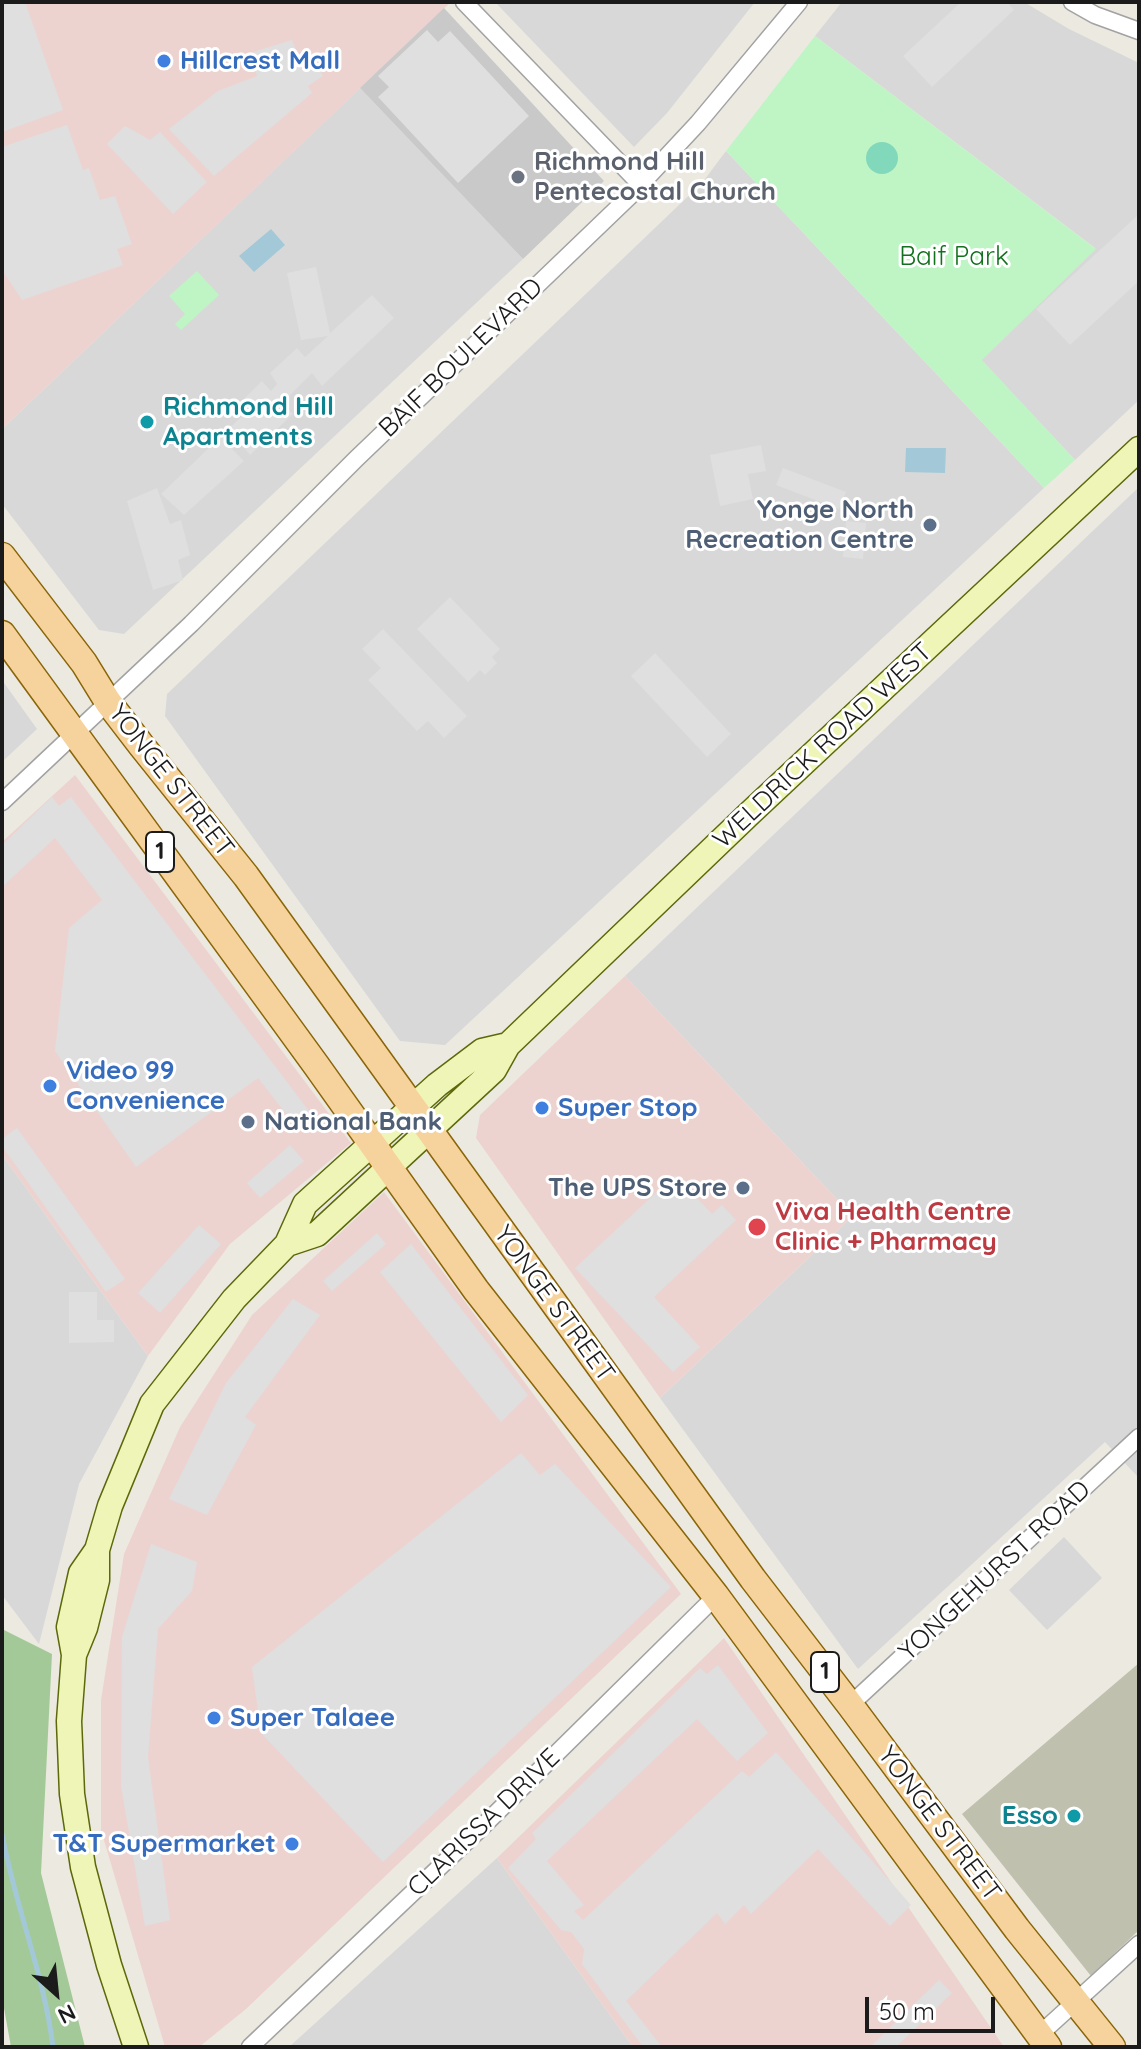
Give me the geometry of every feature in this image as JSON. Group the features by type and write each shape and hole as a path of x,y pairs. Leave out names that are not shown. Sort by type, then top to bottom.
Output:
{"main road":[{"name":"YONGE STREET","path":"2,556 84,663 108,702 246,876 753,1579 1017,1929 1112,2047"},
{"name":"YONGE STREET","path":"2,634 476,1290 716,1596 1044,2041"}],"street":[{"path":"464,2 641,185"},
{"name":"BAIF BOULEVARD","path":"2,802 641,185 698,123 799,2"},
{"path":"1072,2 1095,15 1139,31"},
{"name":"WELDRICK ROAD WEST","path":"287,1244 317,1234 431,1131 494,1070 508,1045 750,813 1139,449"},
{"name":"WELDRICK ROAD WEST","path":"287,1244 305,1204 372,1142 437,1085 482,1051 508,1045"},
{"path":"136,2047 109,1965 83,1867 72,1794 69,1721 74,1655 85,1628 97,1580 97,1550 110,1506 152,1404 234,1299 287,1244"},
{"name":"YONGEHURST ROAD","path":"850,1705 1139,1437"},
{"name":"CLARISSA DRIVE","path":"250,2047 484,1825 716,1596"},
{"path":"1044,2041 1077,2001 1139,1944"}],"shaded area":[{"path":"2,2 451,2 2,429"},
{"path":"2,2 25,2 63,110 2,132"},
{"path":"495,2 755,2 667,113 634,147"},
{"path":"842,2 1024,2 1069,29 1139,63 1139,400 1075,460 981,360 1095,248 815,36"},
{"path":"961,2 1007,2 1014,10 932,87 903,56"},
{"path":"444,8 604,181 523,259 360,88"},
{"path":"427,30 438,42 450,31 529,116 458,183 378,97 389,87 378,76"},
{"path":"292,40 298,56 311,51 323,76 308,86 312,93 214,176 169,129 218,91 257,76 250,53"},
{"path":"360,88 523,259 124,634 99,630 2,504 2,429"},
{"path":"67,125 83,170 89,168 100,200 115,196 132,244 117,249 123,265 22,300 2,270 2,147"},
{"path":"125,126 150,140 160,132 207,182 173,214 107,144"},
{"path":"726,151 1044,488 445,1045 400,1041 165,716 167,694 702,183"},
{"path":"1139,214 1139,281 1070,345 1036,309"},
{"path":"316,267 330,333 372,295 394,318 322,386 312,373 282,403 293,414 250,455 240,443 232,449 244,461 184,515 161,494 241,417 234,409 262,381 271,391 277,384 270,373 297,348 305,357 328,336 301,340 287,273"},
{"path":"761,445 766,471 748,474 753,499 720,506 710,455"},
{"path":"783,468 846,492 839,509 776,485"},
{"path":"1139,487 1139,1478 1105,1442 858,1669 660,1398 853,1216 625,976"},
{"path":"157,488 170,524 181,520 190,555 178,560 183,580 153,590 127,501"},
{"path":"846,521 866,523 863,559 843,557"},
{"path":"450,597 500,649 492,657 497,663 485,675 480,670 468,682 417,629"},
{"path":"383,629 467,716 444,738 428,721 417,731 368,680 381,668 362,649"},
{"path":"655,653 731,734 707,757 631,676"},
{"path":"2,680 37,729 2,762"},
{"path":"75,775 351,1143 230,1244 148,1356 2,1155 2,842"},
{"path":"52,797 59,806 71,797 309,1111 294,1124 258,1078 136,1167 55,1051 69,928 102,900 55,838 2,887 2,845"},
{"path":"625,976 853,1216 660,1398 476,1138 480,1115"},
{"path":"17,1128 125,1279 106,1292 2,1146 2,1139"},
{"path":"290,1145 304,1161 260,1198 247,1183"},
{"path":"2,1155 148,1356 79,1484 39,1644 2,1595"},
{"path":"675,1175 712,1214 722,1205 736,1220 654,1297 700,1347 673,1372 575,1268"},
{"path":"384,1192 681,1594 246,2009 199,2047 165,2047 101,1830 101,1700 124,1554 180,1427 252,1315"},
{"path":"199,1225 221,1244 160,1313 138,1293"},
{"path":"377,1233 386,1244 332,1291 323,1281"},
{"path":"411,1244 528,1395 501,1422 380,1272"},
{"path":"69,1292 97,1292 97,1320 114,1320 114,1342 69,1343"},
{"path":"293,1299 320,1315 245,1417 256,1425 207,1515 169,1499 226,1383"},
{"path":"521,1453 540,1475 555,1464 671,1587 383,1862 261,1733 252,1667"},
{"path":"1064,1537 1102,1578 1047,1630 1009,1590"},
{"path":"151,1544 197,1562 192,1591 158,1629 148,1757 170,1920 145,1926 121,1786 122,1637"},
{"path":"724,1638 1004,2047 633,2047 497,1858"},
{"path":"1139,1663 1139,1930 1091,1976 962,1814"},
{"path":"718,1665 768,1733 737,1761 697,1719 547,1861 584,1905 574,1911 583,1920 742,1771 749,1777 776,1752 911,1905 890,1926 818,1849 751,1914 744,1905 725,1924 717,1913 626,2001 662,2047 643,2047 582,1964 584,1949 571,1932 561,1930 508,1868 536,1839 532,1833 700,1668 707,1674"},
{"path":"497,1858 633,2047 289,2047"},
{"path":"939,1980 952,1993 896,2047 870,2047"}],"green space":[{"name":"Baif Park","path":"815,36 1096,249 982,360 1075,460 1044,488 726,151"},
{"path":"882,142 894,146 898,158 894,170 882,174 870,170 866,158 870,146"},
{"path":"197,271 219,295 181,330 175,324 185,314 169,296"},
{"path":"2,1629 52,1654 41,1873 85,2047 11,2047 2,1997"}],"water":[{"path":"271,229 285,245 254,272 239,256"},
{"path":"906,448 946,448 945,473 905,472"}],"waterway":[{"path":"2,1834 43,1993 53,2047"}],"place":[{"name":"Hillcrest Mall","path":"164,61"},
{"name":"Richmond Hill Pentecostal Church","path":"518,177"},
{"name":"Richmond Hill Apartments","path":"147,422"},
{"name":"Yonge North Recreation Centre","path":"930,525"},
{"name":"Video 99 Convenience","path":"50,1086"},
{"name":"Super Stop","path":"542,1108"},
{"name":"National Bank","path":"248,1122"},
{"name":"The UPS Store","path":"743,1188"},
{"name":"Viva Health Centre Clinic + Pharmacy","path":"757,1227"},
{"name":"Super Talaee","path":"214,1718"},
{"name":"Esso","path":"1074,1816"},
{"name":"T&T Supermarket","path":"292,1844"}]}
